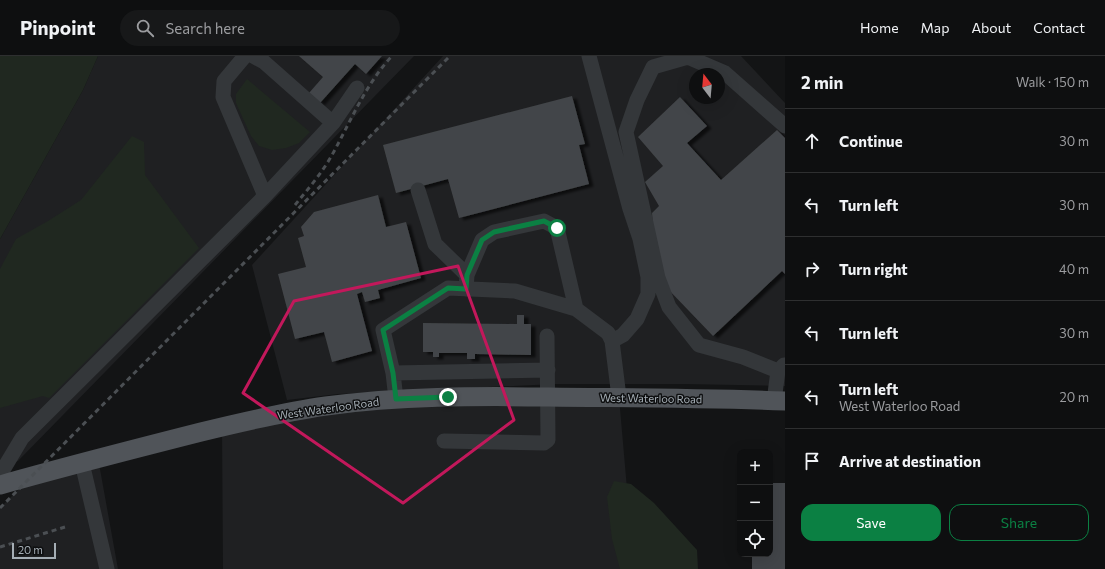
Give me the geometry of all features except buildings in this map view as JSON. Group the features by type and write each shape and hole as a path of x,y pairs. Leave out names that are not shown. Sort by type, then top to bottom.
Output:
{"main road":[{"name":"West Waterloo Road","path":"0,485 151,444 269,416 325,406 374,400 448,397 619,397 780,401"}],"lane":[{"path":"245,56 224,81 223,97 265,196"},
{"path":"253,56 264,62 333,123"},
{"path":"589,56 630,209 640,239 648,277 648,294 637,319 623,335 612,341"},
{"path":"780,401 781,367 699,345 669,307 658,278 626,132 637,100 653,67 688,57 725,73 785,126"},
{"path":"0,475 22,438 265,196 333,123 357,88"},
{"path":"418,190 435,244 467,282"},
{"path":"467,282 482,240 494,232 544,221 557,228 576,309"},
{"path":"396,399 393,373 383,330 448,288 467,282 515,291 576,309 608,333 612,341 619,397"},
{"path":"444,441 544,443 548,440 547,336"},
{"path":"393,373 548,370"},
{"path":"469,372 470,397"},
{"path":"82,463 108,569"}],"highlighted area":[{"path":"458,266 514,420 403,503 243,393 294,301"}],"shaded area":[{"path":"0,56 98,56 83,90 0,239"},
{"path":"98,56 414,56 18,461 0,466 0,239 83,90"},
{"path":"443,56 741,56 785,103 785,386 556,384 338,394 287,400 252,265"},
{"path":"247,79 310,132 299,143 286,148 272,150 259,146 251,136 236,103 236,94"},
{"path":"132,136 144,142 145,175 199,248 49,398 43,396 0,408 0,269 16,239 81,200"},
{"path":"448,397 619,397 634,569 223,569 222,427"},
{"path":"98,458 118,569 0,569 0,508 32,476"},
{"path":"614,481 631,484 654,503 697,550 698,569 620,569 612,539 607,497"}],"railway":[{"path":"295,205 315,181 328,162 366,91 382,67 392,56"},
{"path":"0,508 450,56"},
{"path":"0,547 65,527"}],"route":[{"path":"448,397 396,399 390,354 383,330 448,288 466,289 467,275 482,240 494,232 544,221 557,228"}]}
